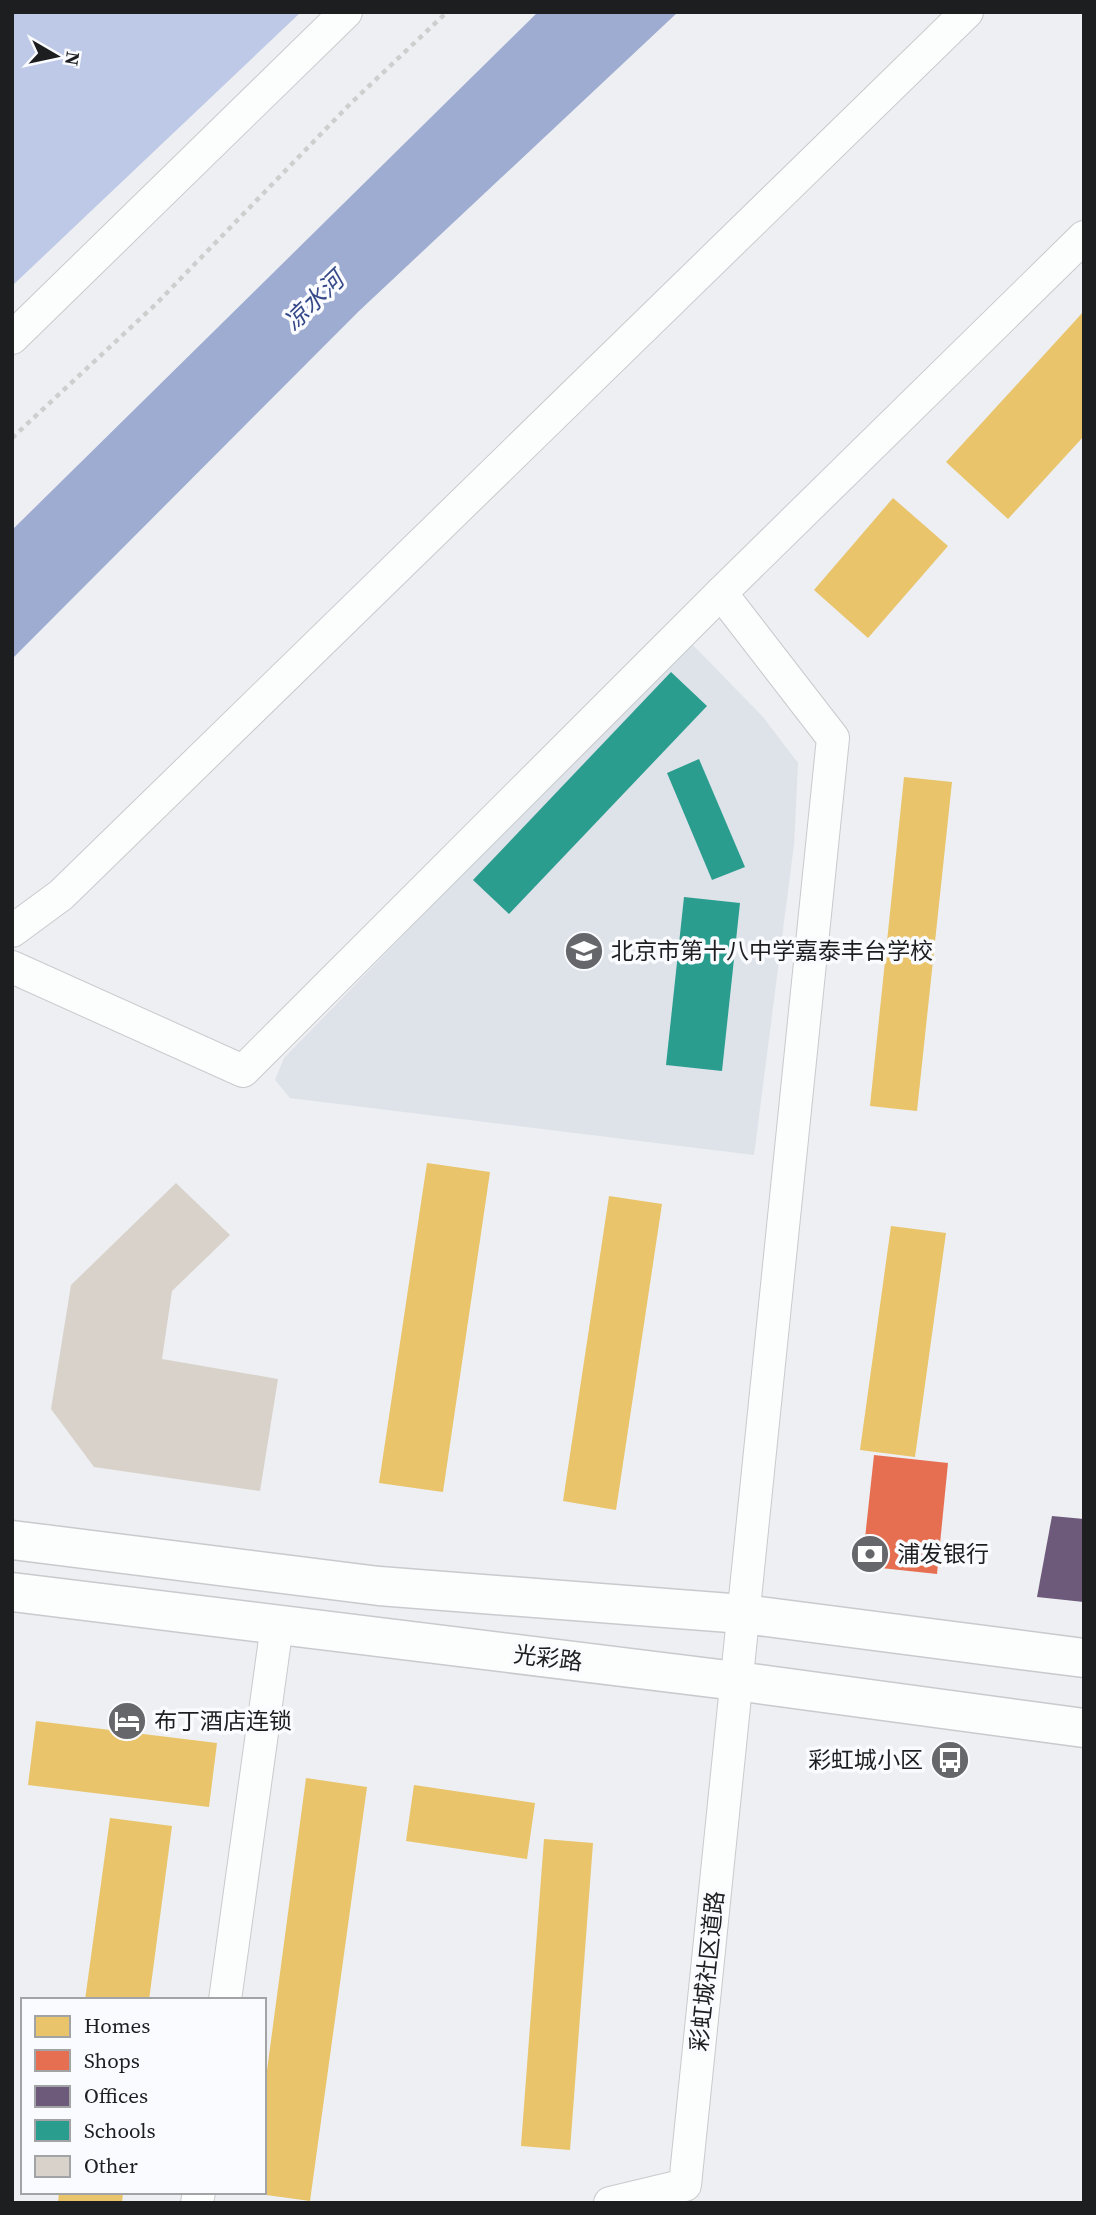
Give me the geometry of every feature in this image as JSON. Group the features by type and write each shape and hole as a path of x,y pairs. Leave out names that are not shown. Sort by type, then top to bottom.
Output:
{"main road":[{"path":"12,1540 379,1586 743,1614 1084,1658"},
{"name":"光彩路","path":"12,1592 736,1681 1084,1728"}],"street":[{"path":"12,338 346,12"},
{"path":"12,931 61,895 967,12"},
{"path":"12,967 243,1070 720,593 1084,237"},
{"name":"彩虹城社区道路","path":"610,2203 689,2194 736,1681 833,738 720,593"},
{"path":"225,1998 276,1625"}],"path":[{"path":"12,438 156,304 342,113 447,12"}],"shaded area":[{"path":"12,12 301,12 12,286"},
{"name":"北京市第十八中学嘉泰丰台学校","path":"689,641 763,717 798,763 794,844 754,1155 290,1098 275,1080 284,1058"}],"water":[{"name":"凉水河","path":"538,12 678,12 358,312 12,659 12,530"}],"building: Homes":[{"path":"1084,311 1084,436 1008,519 946,462"},
{"path":"893,498 948,546 868,638 814,590"},
{"path":"904,777 952,782 917,1111 870,1106"},
{"path":"427,1163 490,1172 443,1492 379,1483"},
{"path":"609,1196 662,1204 616,1510 563,1501"},
{"path":"891,1226 946,1233 915,1457 860,1450"},
{"path":"36,1721 217,1743 209,1807 28,1785"},
{"path":"306,1778 367,1787 310,2201 259,2194 266,2194 266,2078"},
{"path":"414,1785 535,1803 527,1859 406,1841"},
{"path":"110,1818 172,1826 149,1998 85,1998"},
{"path":"544,1839 593,1843 570,2150 521,2146"},
{"path":"59,2194 123,2194 122,2203 58,2203"}],"building: Shops":[{"path":"874,1455 948,1463 937,1574 862,1566"}],"building: Offices":[{"path":"1052,1516 1084,1519 1084,1602 1037,1597"}],"building: Schools":[{"path":"671,672 707,706 509,914 473,880"},
{"path":"699,759 745,867 712,880 667,773"},
{"path":"684,897 740,903 722,1071 666,1065"}],"building: Other":[{"path":"176,1183 230,1235 172,1291 162,1359 278,1379 260,1491 94,1467 51,1409 71,1285"}],"place":[{"name":"北京市第十八中学嘉泰丰台学校","path":"584,951"},
{"name":"浦发银行","path":"870,1554"},
{"name":"布丁酒店连锁","path":"127,1721"},
{"name":"彩虹城小区","path":"950,1760"}]}
